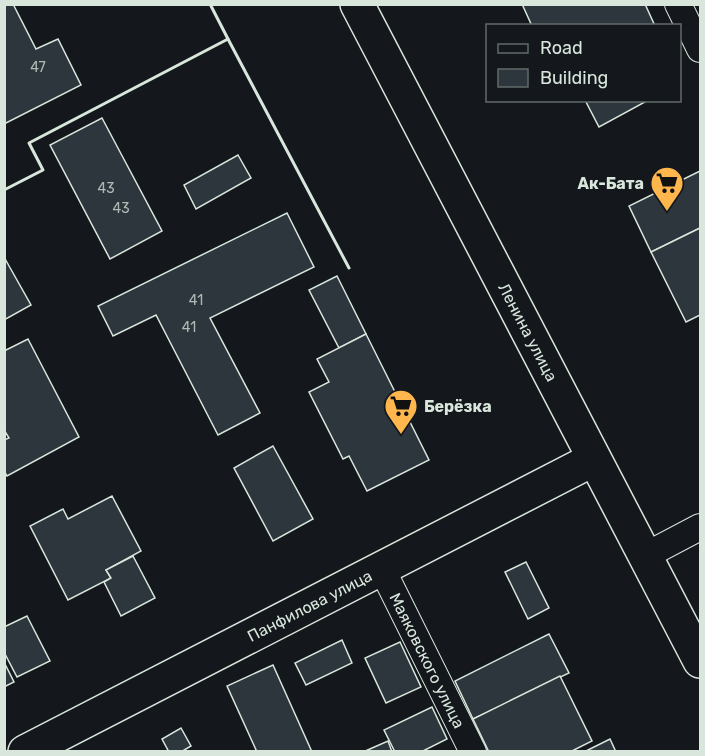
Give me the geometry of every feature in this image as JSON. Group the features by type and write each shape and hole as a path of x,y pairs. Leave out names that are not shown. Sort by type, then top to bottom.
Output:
{"main road":[{"name":"Ленина улица","path":"357,4 700,661"},
{"name":"Панфилова улица","path":"25,752 594,459"}],"street":[{"path":"678,4 700,49"},
{"path":"645,556 700,526"},
{"name":"Маяковского улица","path":"382,569 473,752"}],"building":[{"path":"4,4 13,4 36,49 58,39 81,85 4,124"},
{"path":"522,4 645,4 654,24 531,24"},
{"path":"586,102 645,102 599,127"},
{"path":"102,118 162,231 110,259 50,145"},
{"path":"238,155 251,178 196,209 184,185"},
{"path":"700,171 700,228 651,252 629,206"},
{"path":"287,213 314,267 210,318 260,413 218,435 156,315 113,336 98,306"},
{"path":"700,228 700,315 686,322 651,252"},
{"path":"4,257 31,305 4,320"},
{"path":"337,276 366,334 339,348 309,290"},
{"path":"366,334 429,460 367,491 349,456 343,459 309,392 329,382 317,359"},
{"path":"28,339 79,437 7,476 4,471 4,440 9,438 4,430 4,351"},
{"path":"273,446 313,519 273,541 234,468"},
{"path":"112,496 141,551 106,570 111,578 68,600 30,526 63,509 68,519"},
{"path":"133,556 155,598 121,616 104,582 111,578 106,570"},
{"path":"526,562 549,608 528,619 505,572"},
{"path":"27,616 50,661 17,677 4,652 4,627"},
{"path":"549,634 569,673 473,719 455,681"},
{"path":"342,640 352,663 306,685 295,663"},
{"path":"400,642 421,687 386,703 365,658"},
{"path":"4,662 14,682 4,687"},
{"path":"273,665 312,752 257,752 227,686"},
{"path":"560,676 592,741 570,752 489,752 473,719"},
{"path":"432,707 447,739 421,752 395,752 384,730"},
{"path":"181,728 191,746 181,752 169,752 162,739"},
{"path":"610,739 616,752 584,752"},
{"path":"388,741 392,752 363,752"}],"wall":[{"path":"4,190 43,170 29,143 228,39 210,4"},
{"path":"228,39 349,268"}],"place":[{"name":"Ак-Бата","path":"667,212"},
{"name":"Берёзка","path":"401,435"}]}
